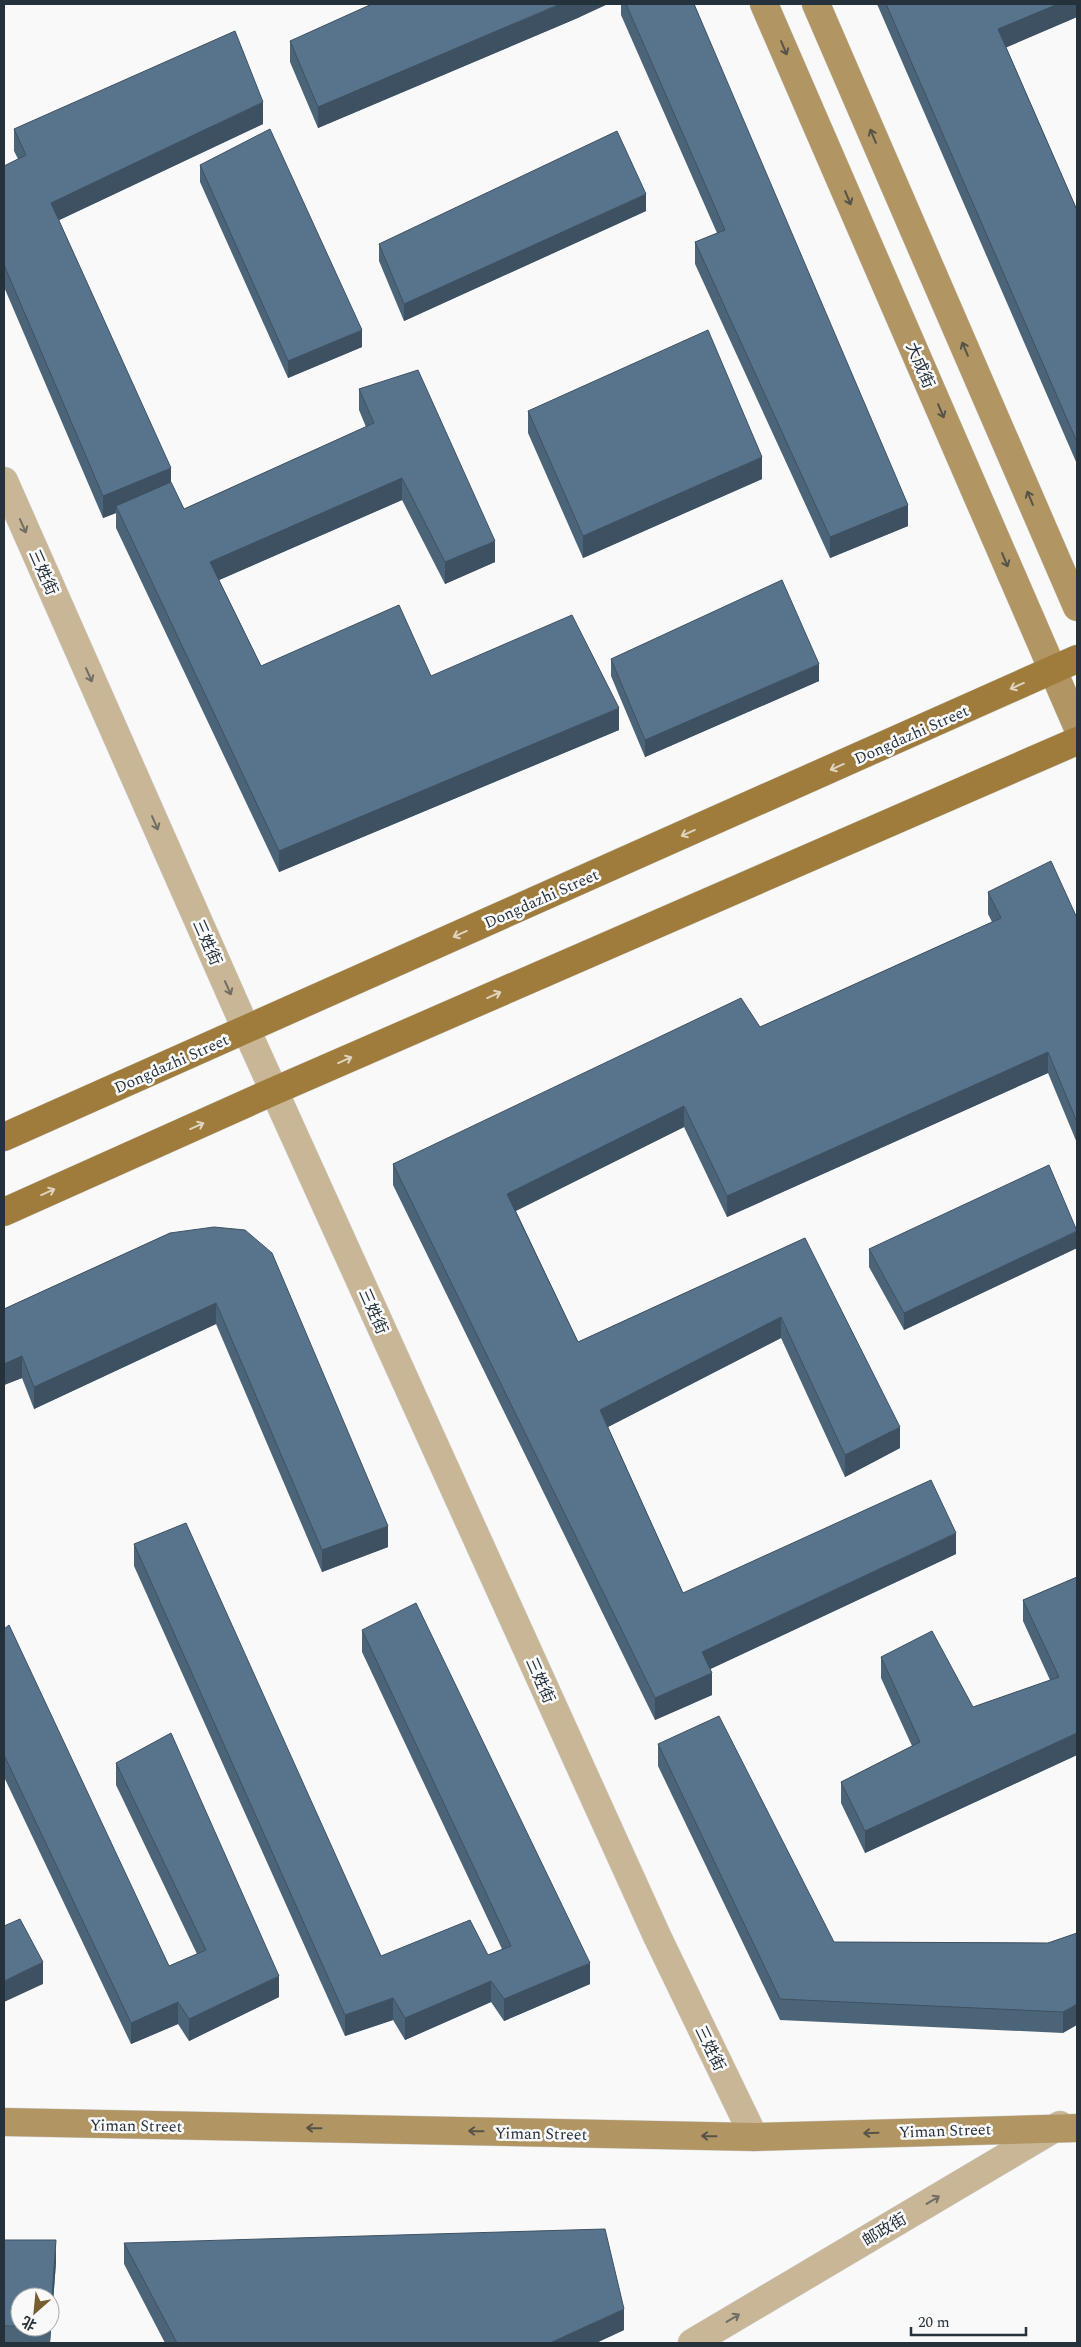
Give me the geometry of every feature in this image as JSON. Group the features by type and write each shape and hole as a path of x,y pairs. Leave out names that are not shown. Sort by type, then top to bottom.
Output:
{"main road":[{"name":"大成街","path":"764,4 1077,726"},
{"path":"816,4 1077,607"},
{"name":"Dongdazhi Street","path":"4,1137 1077,659"},
{"path":"4,1212 274,1091 1077,741"},
{"name":"Yiman Street","path":"4,2122 754,2137 1070,2124"}],"street":[{"name":"三姓街","path":"4,481 274,1091 657,1936 754,2137"},
{"name":"邮政街","path":"692,2343 1070,2124"}],"building":[{"path":"372,4 560,4 318,107 290,41"},
{"path":"626,4 694,4 908,505 830,537 695,242 725,230"},
{"path":"886,4 1058,4 998,29 1077,210 1077,442"},
{"path":"235,31 263,102 51,203 171,468 103,496 4,265 4,166 26,155 14,129"},
{"path":"270,129 362,330 288,361 200,165"},
{"path":"617,131 646,194 404,304 379,244"},
{"path":"708,330 762,457 583,536 528,411"},
{"path":"418,370 495,541 445,562 402,478 210,562 261,666 399,605 431,676 572,615 619,708 279,851 116,506 171,482 184,509 374,423 359,389"},
{"path":"782,580 819,664 645,740 611,659"},
{"path":"1051,861 1077,918 1077,1122 1048,1052 727,1196 684,1106 507,1194 578,1342 805,1238 900,1427 845,1455 781,1317 600,1410 683,1593 931,1480 956,1533 702,1652 712,1673 655,1698 393,1164 741,998 760,1027 1001,918 988,892"},
{"path":"1049,1165 1077,1231 904,1313 869,1249"},
{"path":"214,1227 245,1230 272,1253 388,1526 322,1550 216,1303 34,1387 22,1356 4,1364 4,1309 170,1233"},
{"path":"186,1523 381,1956 470,1920 488,1955 511,1946 362,1630 416,1603 590,1963 504,1999 491,1981 405,2018 393,1998 345,2015 134,1544"},
{"path":"1077,1577 1077,1733 865,1831 841,1782 920,1742 881,1657 932,1631 973,1707 1059,1677 1023,1600"},
{"path":"9,1625 169,1966 206,1950 116,1763 171,1733 279,1976 189,2019 178,2002 131,2023 4,1755 4,1629"},
{"path":"719,1716 834,1942 1048,1943 1077,1933 1077,2004 1063,2012 780,1999 658,1744"},
{"path":"20,1919 43,1962 4,1981 4,1926"},
{"path":"605,2229 624,2309 550,2343 177,2343 124,2243"},
{"path":"4,2240 56,2240 53,2287 10,2287 10,2326 4,2326"}]}
